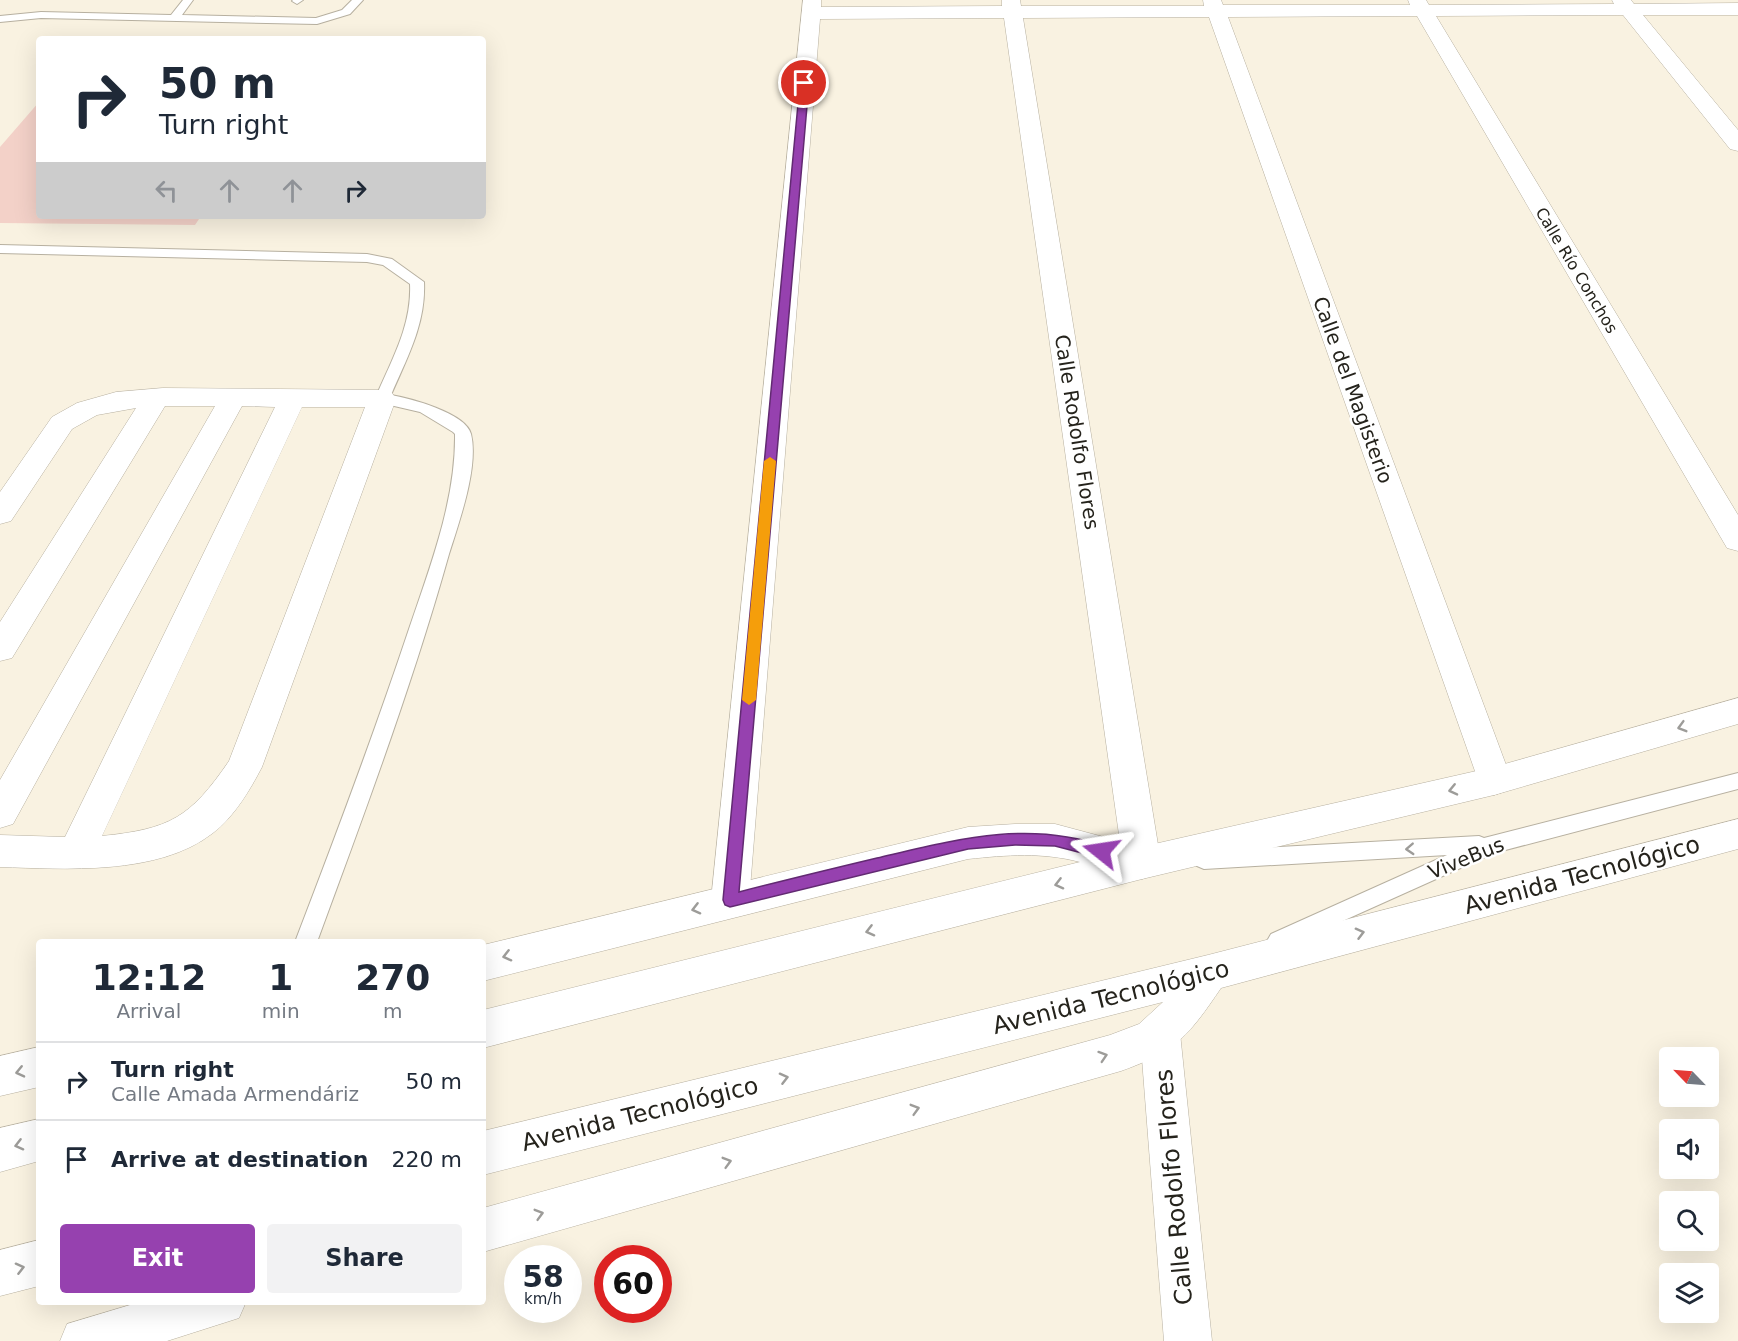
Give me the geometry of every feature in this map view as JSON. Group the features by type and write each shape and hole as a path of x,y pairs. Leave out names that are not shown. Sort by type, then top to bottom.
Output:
{"street":[{"name":"Calle Río Conchos","path":"1420,5 1738,540"},
{"path":"1625,5 1738,144"},
{"path":"730,900 811,6 1625,5 1738,9"},
{"name":"Calle Rodolfo Flores","path":"1012,6 1142,863"},
{"name":"Calle del Magisterio","path":"1214,6 1494,781"},
{"path":"0,813 234,397"},
{"path":"0,649 156,398"},
{"path":"0,514 62,423 87,409 116,401 156,398 382,399 243,767 220,803 197,825 167,840 75,854 0,851"},
{"path":"75,854 293,398"},
{"path":"486,1028 1142,863 1494,781 1738,711"},
{"name":"Avenida Tecnológico","path":"486,1152 1208,973 1738,834"},
{"path":"486,962 730,900 968,843 1015,839 1055,840 1142,863"},
{"path":"486,1229 1078,1064 1160,1033 1184,1009 1208,973"},
{"name":"Calle Rodolfo Flores","path":"1160,1033 1188,1341"},
{"path":"0,1076 36,1068"},
{"path":"0,1150 36,1141"},
{"path":"0,1273 36,1264"},
{"path":"84,1341 142,1332 215,1305"}],"lane":[{"path":"174,18 188,0"},
{"path":"0,19 41,15 317,21 346,12 358,0"},
{"path":"0,249 367,258 387,262 417,282 420,299 416,318 382,399 413,403 430,410 462,432 467,447 461,488 407,662 307,939"},
{"name":"ViveBus","path":"1208,973 1490,844 1738,781"},
{"path":"1142,863 1490,844"}],"shaded area":[{"path":"36,105 36,219 199,219 195,225 0,223 0,147"}],"slow traffic":[{"path":"749,700 770,461"}],"route":[{"path":"804,83 730,900 968,843 1015,839 1055,840 1101,851"}]}
